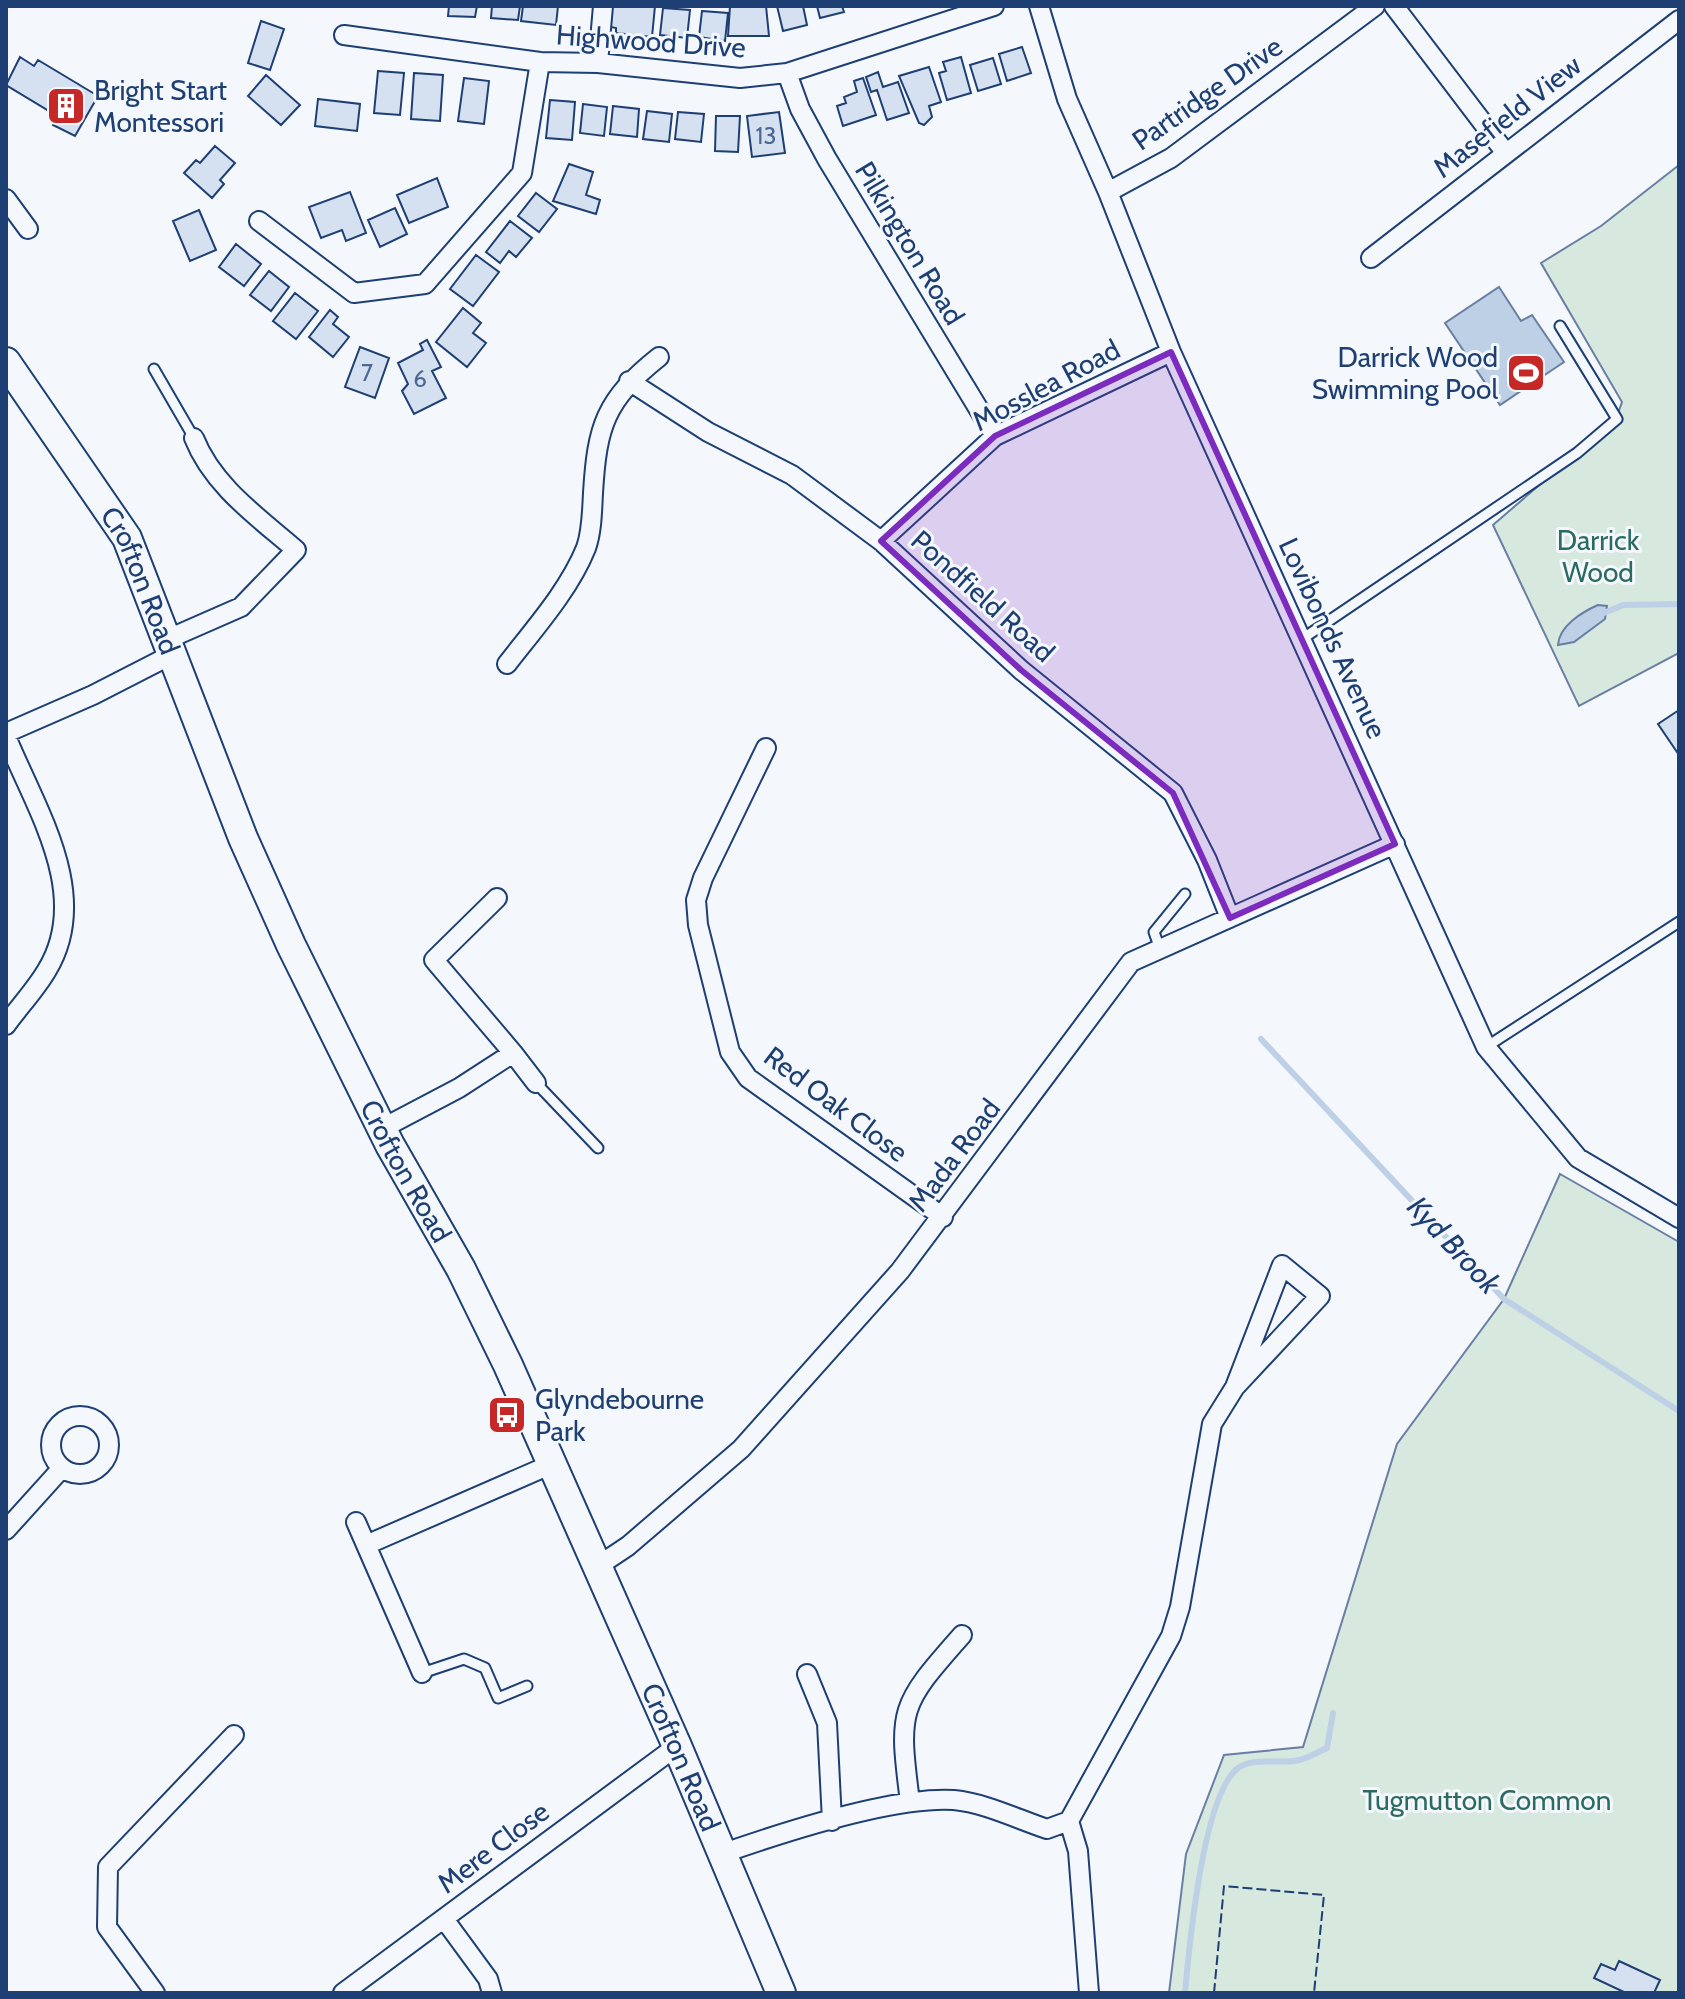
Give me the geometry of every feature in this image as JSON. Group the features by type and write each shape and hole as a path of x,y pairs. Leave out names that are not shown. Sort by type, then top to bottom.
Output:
{"main road":[{"name":"Crofton Road","path":"6,362 127,538 243,838 291,945 383,1128 461,1269 598,1566 781,1993"}],"street":[{"path":"598,63 603,6"},
{"name":"Highwood Drive","path":"344,35 540,62 598,63 740,78 787,73 994,6"},
{"name":"Lovibonds Avenue","path":"1039,6 1067,99 1108,192 1171,352 1486,1047 1578,1158 1679,1218"},
{"name":"Partridge Drive","path":"1108,192 1171,158 1375,6"},
{"path":"1394,6 1505,152"},
{"name":"Masefield View","path":"1371,258 1679,20"},
{"path":"259,221 354,293 425,284 522,173 540,62"},
{"name":"Pilkington Road","path":"787,73 800,109 827,159 995,436"},
{"path":"6,199 28,229"},
{"name":"Mosslea Road","path":"881,541 995,436 1171,352"},
{"path":"507,664 551,607 586,547 598,448 607,411 629,381 659,357"},
{"name":"Pondfield Road","path":"629,381 708,432 792,475 881,541 1021,670 1173,793 1207,860 1230,918"},
{"path":"6,1025 47,970 61,939 66,905 63,876 6,734 93,695 241,607 296,550 220,483 202,459 194,438"},
{"name":"Red Oak Close","path":"766,748 703,878 696,900 698,925 730,1052 748,1078 943,1217"},
{"name":"Mada Road","path":"598,1566 628,1546 741,1449 900,1271 1131,962 1395,844"},
{"path":"497,898 434,960 536,1083"},
{"path":"383,1128 459,1088 513,1053"},
{"path":"721,1854 776,1835 910,1802 974,1803 1047,1829 1069,1821 1171,1636 1180,1607 1212,1424 1235,1387 1282,1265 1320,1296 1235,1387"},
{"path":"366,1545 552,1464"},
{"path":"6,1530 62,1468"},
{"path":"356,1522 422,1673"},
{"path":"910,1802 902,1742 904,1715 921,1684 962,1635"},
{"path":"807,1674 827,1723 832,1821"},
{"path":"155,1993 107,1927 108,1867 234,1735"},
{"name":"Mere Close","path":"343,1993 677,1746"},
{"path":"1069,1821 1078,1851 1089,1993"},
{"path":"444,1919 488,1979 492,1993"}],"lane":[{"path":"1302,639 1577,453 1617,419 1560,326"},
{"path":"154,369 194,438"},
{"path":"1160,949 1154,932 1185,894"},
{"path":"1486,1047 1679,922"},
{"path":"536,1083 598,1148"},
{"path":"422,1673 464,1659 485,1668 498,1698 527,1686"}],"highlighted area":[{"path":"1171,352 1395,844 1230,918 1173,793 1021,670 881,541 995,436"}],"green space":[{"name":"Darrick Wood","path":"1679,165 1679,653 1579,706 1493,525 1616,419 1622,402 1541,263 1601,226"},
{"name":"Tugmutton Common","path":"1560,1174 1679,1242 1679,1993 1169,1993 1186,1854 1224,1755 1303,1747 1397,1444 1504,1299"}],"water":[{"path":"1499,287 1521,321 1532,315 1564,362 1500,405 1445,323"},
{"path":"1598,605 1607,606 1605,619 1574,642 1558,645 1567,626"}],"building":[{"path":"449,6 477,6 475,17 448,16"},
{"path":"492,6 520,6 518,20 491,18"},
{"path":"523,6 558,6 556,25 521,21"},
{"path":"608,6 655,6 652,37 616,33 616,28 606,26"},
{"path":"730,6 766,6 769,36 728,36"},
{"path":"777,6 803,6 807,25 783,31"},
{"path":"817,6 842,6 844,12 820,18"},
{"path":"663,8 690,10 687,38 660,35"},
{"path":"702,11 728,13 725,41 699,37"},
{"path":"261,21 284,29 270,70 248,63"},
{"path":"1022,47 1031,73 1007,81 999,54"},
{"name":"Bright Start Montessori","path":"20,57 34,66 38,60 98,96 75,136 53,125 57,116 6,85"},
{"path":"961,57 971,93 947,100 939,73 946,71 943,62"},
{"path":"993,58 1001,84 978,91 970,65"},
{"path":"929,67 941,102 929,106 932,117 924,125 919,123 899,76"},
{"path":"378,71 404,73 400,115 374,113"},
{"path":"878,72 883,87 898,82 909,113 887,120 877,90 871,92 866,77"},
{"path":"414,73 443,75 440,121 411,119"},
{"path":"266,75 300,105 281,125 248,96"},
{"path":"464,78 489,81 484,124 458,121"},
{"path":"863,78 876,115 843,126 837,106 846,103 844,97 857,92 854,81"},
{"path":"318,99 360,104 357,131 315,126"},
{"path":"550,100 575,102 572,140 546,138"},
{"path":"583,104 607,107 604,136 580,133"},
{"path":"613,106 639,109 637,137 610,134"},
{"path":"647,111 672,114 669,142 643,139"},
{"path":"678,112 704,114 701,142 675,139"},
{"path":"779,112 785,153 752,157 747,116"},
{"path":"716,116 740,116 738,152 715,151"},
{"path":"215,146 235,163 220,180 224,184 212,198 184,173 196,160 200,163"},
{"path":"569,164 593,172 586,195 600,200 596,214 553,201"},
{"path":"437,178 448,207 409,223 397,195"},
{"path":"350,192 366,233 346,241 342,230 321,238 309,207"},
{"path":"536,193 557,209 539,232 518,216"},
{"path":"395,208 407,234 380,247 368,220"},
{"path":"199,210 216,250 190,261 173,221"},
{"path":"510,221 532,238 516,257 509,251 500,263 486,252"},
{"path":"236,244 261,264 244,286 219,267"},
{"path":"476,255 499,272 473,306 450,289"},
{"path":"269,271 289,287 271,311 250,295"},
{"path":"295,293 318,311 296,339 273,321"},
{"path":"463,308 481,323 473,333 486,343 467,367 436,342"},
{"path":"330,310 338,317 333,324 349,337 333,357 309,337"},
{"path":"427,340 441,367 432,371 446,398 414,414 402,391 408,384 398,363 423,350 420,344"},
{"path":"360,347 389,358 375,398 345,387"},
{"path":"1679,710 1679,755 1658,724"},
{"path":"1619,1961 1660,1980 1654,1993 1626,1993 1594,1978 1601,1964 1615,1970"}],"waterway":[{"path":"1604,613 1623,605 1679,604"},
{"name":"Kyd Brook","path":"1261,1039 1504,1299 1679,1411"},
{"path":"1185,1993 1200,1874 1207,1839 1226,1784 1245,1764 1299,1760 1327,1748 1333,1713"}],"fence":[{"path":"1214,1993 1224,1886 1324,1895 1314,1993"}],"place":[{"name":"Bright Start Montessori","path":"66,106"},
{"name":"Darrick Wood Swimming Pool","path":"1526,373"},
{"name":"Glyndebourne Park","path":"507,1415"}]}
